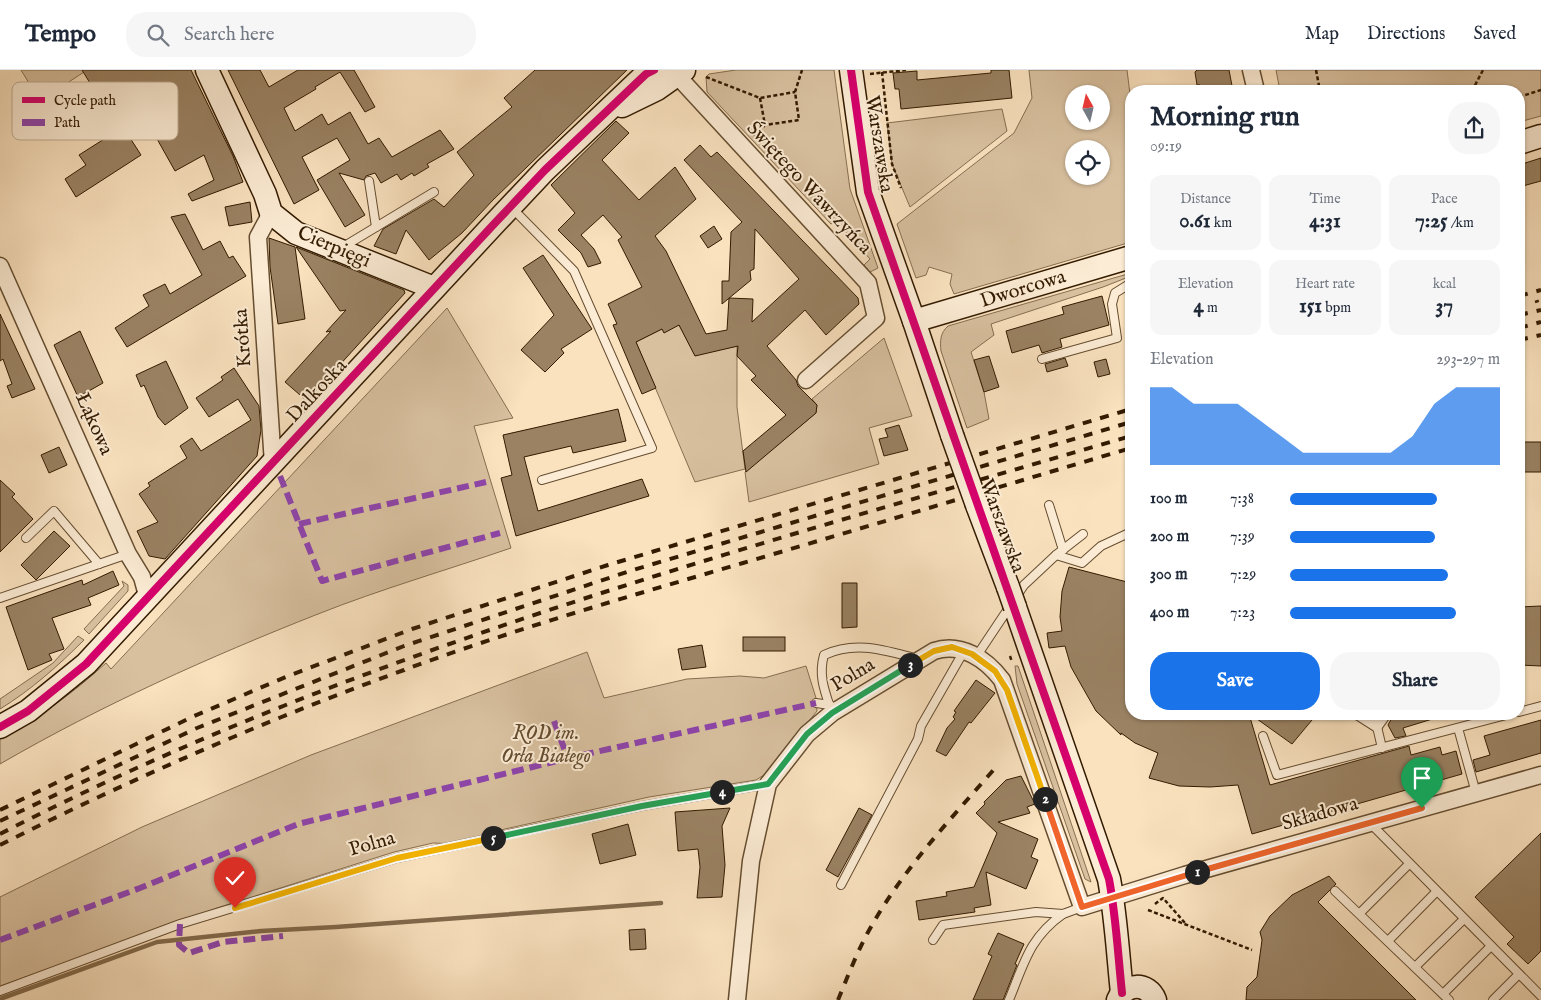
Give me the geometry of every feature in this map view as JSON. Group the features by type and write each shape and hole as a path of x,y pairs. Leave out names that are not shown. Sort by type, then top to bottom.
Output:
{"street":[{"path":"208,70 265,194 271,213"},
{"name":"Dalkoska","path":"0,727 28,711 86,664 511,206 603,114 646,74 654,70"},
{"path":"1252,70 1255,85"},
{"path":"603,114 657,89 678,72"},
{"name":"Świętego Wawrzyńca","path":"678,72 868,283 876,318 806,380"},
{"name":"Warszawska","path":"859,72 868,192 1106,870 1113,898 1117,950 1133,995"},
{"path":"1525,141 1541,136"},
{"name":"Cierpięgi","path":"271,213 296,233 434,288"},
{"name":"Krótka","path":"271,213 258,237 273,464"},
{"name":"Dworcowa","path":"914,321 1125,259"},
{"name":"Łąkowa","path":"0,266 128,554 142,577 148,599"},
{"name":"Polna","path":"737,1000 751,861 768,784 807,734 831,709 944,648 952,647 970,654"},
{"path":"970,654 995,671 1007,690 1082,907 1113,898"},
{"name":"Składowa","path":"1113,898 1369,822 1541,775"}],"lane":[{"path":"369,181 376,228"},
{"path":"338,250 434,192"},
{"path":"511,206 574,271 652,448 542,480"},
{"path":"1042,359 1118,338 1112,304 1115,293 1125,287"},
{"path":"1049,506 1063,550"},
{"path":"26,538 54,511 99,564"},
{"path":"841,885 918,739 921,726 970,654 1024,585 1056,555 1083,534"},
{"path":"1056,555 1082,563 1101,546 1125,535"},
{"path":"0,598 128,554"},
{"path":"831,709 821,678 824,655 846,647 868,646 921,659"},
{"path":"816,703 831,709"},
{"path":"1525,710 1541,706"},
{"path":"1364,720 1377,728"},
{"path":"1375,720 1382,748"},
{"path":"1377,728 1383,720"},
{"path":"1264,736 1277,775 1486,720"},
{"path":"1458,728 1476,793"},
{"name":"Polna","path":"0,991 180,924 397,858 642,806 768,784"},
{"path":"1369,822 1436,892 1541,996"},
{"path":"1360,913 1409,864"},
{"path":"1335,891 1446,997 1491,946"},
{"path":"1388,941 1436,892"},
{"path":"1009,1000 1033,942 1046,926 1063,914 1082,907"},
{"path":"933,940 944,925 1036,912 1063,914"},
{"path":"1415,967 1464,919"},
{"path":"1493,1000 1519,974"}],"path":[{"path":"751,138 765,125 799,120 795,92 802,70"},
{"path":"859,72 906,70"},
{"path":"1316,70 1319,85"},
{"path":"1475,85 1482,70"},
{"path":"882,72 892,164 901,188"},
{"path":"706,77 760,98 795,92"},
{"path":"1525,95 1541,90"},
{"path":"760,98 765,125"},
{"path":"1535,302 1541,300"},
{"path":"1154,904 1163,898 1186,924"},
{"path":"1148,910 1252,950"}],"green space":[{"path":"21,70 87,70 69,82 28,82"},
{"path":"736,70 834,70 850,189 878,268 870,272 864,265 870,259 836,221 831,224 707,92 706,77 709,74"},
{"path":"1029,70 1127,70 1129,85 1125,85 1125,244 954,294 950,284 952,274 929,267 926,275 916,278 897,224 1014,133 1032,98"},
{"path":"1276,70 1541,70 1541,116 1525,120 1525,85 1279,85"},
{"path":"1002,109 1007,131 910,207 892,164 887,123"},
{"path":"1125,275 1125,278 1103,287 991,324 994,335 971,352 984,392 989,419 967,428 941,351 941,337 943,331 948,326"},
{"path":"447,308 513,418 474,426 511,548 390,588 277,630 156,683 38,742 0,764 0,738 29,722 55,704 106,663 111,669"},
{"path":"679,325 695,355 737,346 737,407 745,469 695,482 636,342 662,329"},
{"path":"884,338 912,416 869,428 879,464 749,502 745,472 816,413 817,405 812,399"},
{"path":"122,581 128,585 128,591 89,634 84,629 124,586"},
{"path":"78,636 84,640 64,659 33,686 0,709 0,699 53,663"},
{"name":"ROD im. Orła Białego","path":"587,652 604,698 687,679 740,676 764,678 806,666 816,698 817,711 767,773 756,780 649,797 505,829 460,844 433,843 394,852 217,908 0,986 0,897 142,827 311,755"},
{"path":"1015,666 1018,666 1091,882 1085,879 1017,684"}],"building":[{"path":"82,70 191,70 233,156 243,182 192,201 188,194 214,180 204,155 175,171 158,140 178,140 178,82 89,82"},
{"path":"228,70 260,70 269,87 298,70 354,70 375,107 365,112 340,72 284,108 295,131 322,114 328,125 350,112 368,144 379,138 392,157 440,130 454,149 427,164 429,167 414,176 412,173 401,180 397,174 381,183 375,173 366,176 364,180 339,173 365,215 345,227 317,180 350,160 337,138 302,157 319,190 294,204"},
{"path":"535,70 627,70 493,200 462,233 429,260 406,230 396,254 374,246 383,229 434,199 444,207 474,175 457,152 512,107 504,98"},
{"path":"991,70 1009,70 1012,98 901,109 899,89 895,89 893,73 917,71 917,80 991,73"},
{"path":"1197,70 1229,70 1232,85 1197,85 1195,72"},
{"path":"616,121 629,133 602,160 639,200 675,167 696,199 655,236 666,251 706,334 727,330 729,298 722,304 722,281 729,281 731,232 742,222 684,160 700,145 711,157 717,152 858,298 859,304 826,335 805,310 767,346 796,380 798,386 817,405 816,413 746,472 743,451 786,415 751,380 756,376 737,356 738,346 695,356 679,325 664,333 662,329 636,342 656,388 642,394 613,325 617,324 608,304 642,287 618,240 622,237 603,215 581,235 594,249 601,263 588,267 581,253 558,230 575,213 551,185","holes":["755,229 799,279 752,322 753,299 729,298 751,280 750,271 754,269"]},
{"path":"103,140 131,140 141,155 76,197 65,179 86,165 79,155"},
{"path":"1541,158 1541,181 1525,185 1525,163"},
{"path":"250,202 252,222 229,226 225,207"},
{"path":"185,214 203,250 220,241 229,258 233,256 246,276 127,347 115,328 149,306 143,295 165,284 170,294 202,275 171,217"},
{"path":"714,226 722,239 708,248 700,236"},
{"path":"269,238 295,247 305,319 278,324 270,267"},
{"path":"296,247 404,290 405,293 307,401 285,382 331,331 326,332 346,310 340,311"},
{"path":"543,255 592,329 561,349 564,353 545,372 521,350 554,315 523,268"},
{"path":"1102,296 1109,325 1060,339 1062,347 1042,353 1039,345 1012,353 1006,331 1064,314 1062,307"},
{"path":"0,314 35,389 12,398 7,386 12,384 3,359 0,361"},
{"path":"80,331 103,383 78,397 54,345"},
{"path":"989,356 999,387 984,392 974,360"},
{"path":"1065,358 1068,366 1047,372 1045,364"},
{"path":"1106,359 1110,374 1098,377 1094,362"},
{"path":"166,361 188,408 165,425 158,417 144,385 141,387 136,375"},
{"path":"234,368 259,406 261,430 257,456 165,559 149,556 137,531 158,522 139,494 150,486 148,483 187,458 180,446 192,438 201,451 251,420 238,399 209,417 196,398 223,380 221,377"},
{"path":"618,409 626,441 573,453 571,446 524,457 538,511 642,479 649,496 516,536 501,478 512,475 503,435"},
{"path":"899,425 908,450 884,456 879,439 888,437 885,429"},
{"path":"1525,442 1541,442 1541,472 1525,472"},
{"path":"59,447 67,465 49,473 41,455"},
{"path":"0,480 15,494 12,497 33,519 0,552"},
{"path":"54,531 70,546 36,580 21,565"},
{"path":"1069,567 1125,581 1125,720 1251,720 1270,785 1409,746 1411,755 1440,747 1442,755 1456,751 1462,774 1252,834 1238,785 1210,787 1179,786 1149,778 1158,753 1135,743 1121,733 1121,735 1096,711 1071,667 1065,646 1049,648 1047,633 1062,631 1060,617 1062,591"},
{"path":"113,571 119,585 88,598 91,605 52,618 64,649 49,654 52,660 28,670 6,607 82,580 83,585"},
{"path":"842,583 857,583 857,627 842,628"},
{"path":"1541,606 1541,666 1525,665 1525,607"},
{"path":"743,637 785,637 785,651 743,651"},
{"path":"702,645 706,667 682,670 678,649"},
{"path":"976,680 995,693 971,723 969,722 946,756 936,751 947,728 955,719 953,717 956,712 954,711"},
{"path":"1258,720 1312,720 1292,744"},
{"path":"1391,720 1429,720 1403,728 1406,736 1395,738 1388,725"},
{"path":"1541,720 1541,753 1476,772 1473,760 1490,755 1484,736"},
{"path":"1021,776 1035,804 1027,807 1030,813 998,822 1038,839 1031,857 1038,860 1026,889 986,872 991,905 974,908 975,912 919,920 916,901 947,896 946,892 974,887 997,833 976,813 1006,780"},
{"path":"730,808 722,826 725,865 722,897 697,898 700,867 698,849 678,851 675,812"},
{"path":"859,808 872,815 838,877 826,870"},
{"path":"628,824 636,855 600,864 592,834"},
{"path":"1541,833 1541,951 1528,964 1507,944 1514,937 1475,897"},
{"path":"1329,876 1336,884 1318,902 1416,1000 1246,1000 1247,987 1257,977 1262,940 1260,932 1270,916 1292,895"},
{"path":"645,929 646,949 630,950 629,930"},
{"path":"998,933 1024,944 1015,964 1017,965 1003,1000 973,1000 992,956 988,954"}],"waterway":[{"path":"0,999 157,942 261,931 661,903"}],"railway":[{"path":"1525,294 1541,290"},
{"path":"1525,314 1541,310"},
{"path":"1525,326 1541,322"},
{"path":"1525,339 1541,335"},
{"path":"0,810 192,717 288,676 412,629 608,565 1125,411"},
{"path":"0,821 197,728 404,646 633,570 1125,424"},
{"path":"0,834 135,769 273,710 413,657 555,608 699,563 1125,438"},
{"path":"0,845 99,797 250,730 352,689 446,655 615,601 1125,450"},
{"path":"838,1000 855,958 880,911 927,847 996,767"}],"marked path":[{"path":"280,476 322,581 500,533"},
{"path":"299,524 486,482"},
{"path":"0,940 140,888 298,824 582,755 816,703"},
{"path":"554,721 568,759"},
{"path":"180,924 179,945 189,953 223,942 283,936"}],"cycle path":[{"path":"0,727 28,711 86,664 545,170 646,74 654,70"},
{"path":"851,70 868,192 1109,879 1122,993"}],"route":[{"path":"235,908 397,858 642,806 768,784 807,734 832,713 934,651 952,647 972,654 995,671 1007,690 1082,907 1186,875 1422,808"}]}
